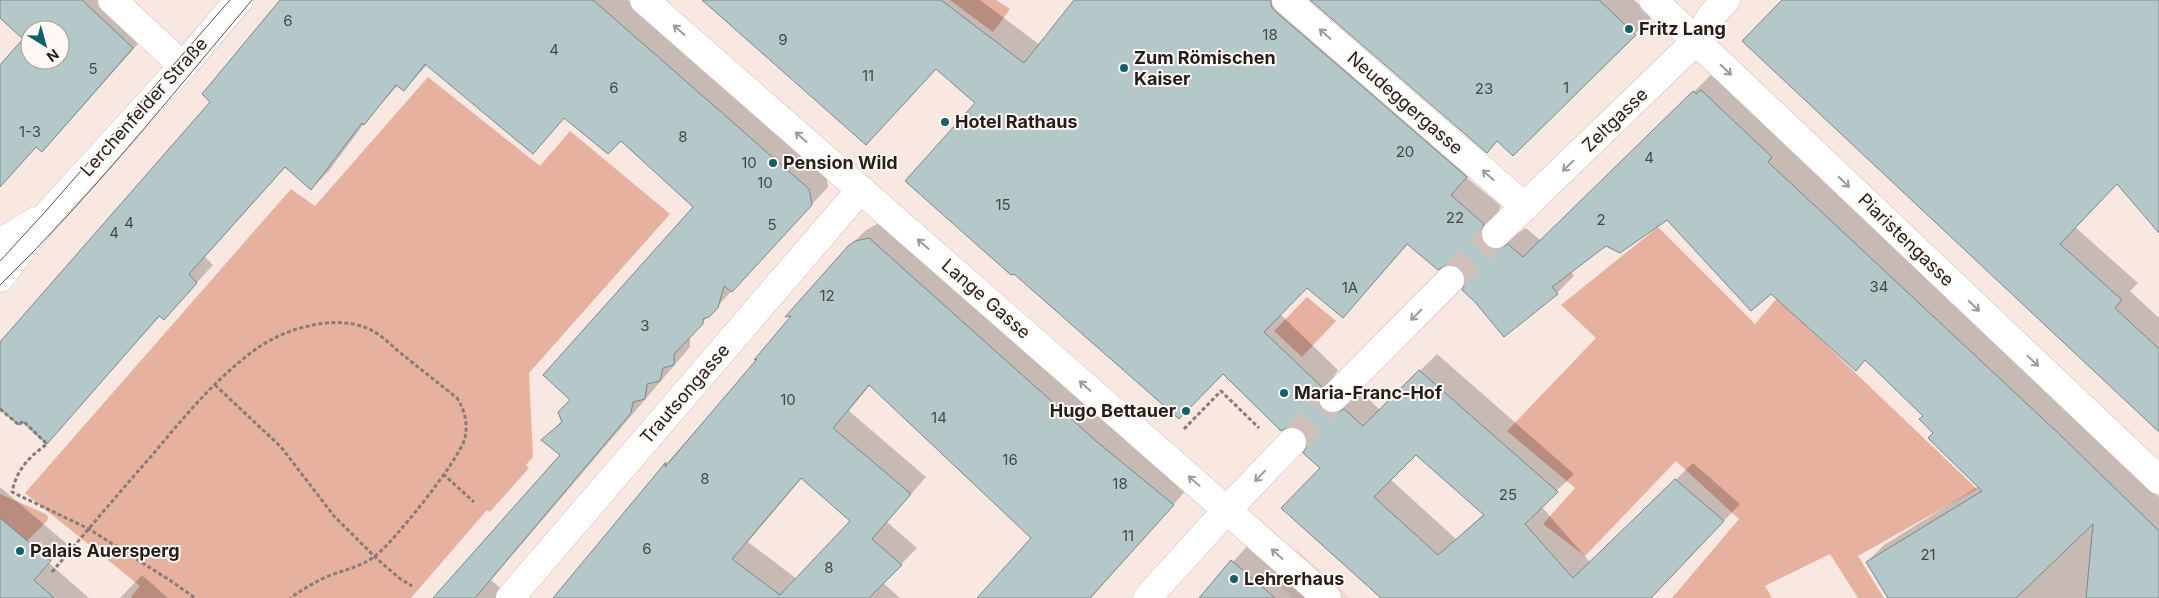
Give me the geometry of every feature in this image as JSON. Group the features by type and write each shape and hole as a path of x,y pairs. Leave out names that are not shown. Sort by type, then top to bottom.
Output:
{"street":[{"path":"112,0 183,66"},
{"name":"Lerchenfelder Straße","path":"0,278 48,214 183,66 239,0"},
{"name":"Lange Gasse","path":"644,0 1327,598"},
{"name":"Neudeggergasse","path":"1286,0 1525,207"},
{"name":"Piaristengasse","path":"1652,0 2159,480"},
{"name":"Zeltgasse","path":"1496,234 1696,41 1712,15 1726,0"},
{"name":"Trautsongasse","path":"510,598 860,189"},
{"name":"Lerchenfelder Straße","path":"0,243 48,214"},
{"path":"1333,398 1450,280"},
{"path":"1148,598 1227,510 1288,447"}],"path":[{"path":"52,572 185,415 215,385 256,349 283,334 330,323 349,323 366,327 457,398 463,407 466,417 465,439 444,474 390,544 360,565 308,586 290,598"},
{"path":"215,385 281,447 322,502 374,557 398,578 412,586"},
{"path":"1162,452 1221,391 1288,447"},
{"path":"0,409 18,425 23,421 48,444 33,454 16,477 12,492 89,529 195,598"},
{"path":"444,474 474,502"}],"shaded area":[{"path":"950,0 996,0 1010,9 993,32"},
{"path":"428,77 540,166 570,131 670,214 529,373 533,457 526,465 529,468 490,512 487,510 411,598 132,598 140,586 25,493 291,189 315,206"},
{"path":"1658,227 1755,324 1777,298 1977,489 1858,556 1884,598 1858,598 1830,554 1765,586 1772,598 1672,598 1739,519 1676,461 1585,556 1543,524 1575,488 1507,431 1596,338 1561,305"},
{"path":"1307,297 1336,321 1302,357 1274,331"},
{"path":"0,494 46,514 48,517 47,521 27,541 0,518"},
{"path":"1297,550 1351,598 1293,598 1271,579"}],"building":[{"path":"0,0 82,0 133,48 42,152 36,147 0,187 0,65 20,42 20,70 70,70 70,20 20,20 20,36 0,18"},
{"path":"280,0 593,0 809,189 812,205 732,292 724,286 718,308 709,317 703,319 703,324 674,354 674,365 663,368 660,381 647,384 645,399 633,402 631,413 475,598 433,598 560,455 541,440 562,422 558,412 570,400 543,375 693,207 621,141 608,154 564,118 533,154 425,64 404,91 396,85 364,125 362,123 311,190 285,167 189,274 197,283 164,320 159,316 47,444 23,422 19,425 0,409 0,342 210,102 202,94"},
{"path":"702,0 941,0 1024,63 1074,0 1271,0 1271,6 1276,12 1467,177 1451,195 1484,224 1481,230 1481,237 1485,245 1491,249 1499,249 1508,244 1523,257 1693,91 1696,94 1701,90 1772,157 1768,162 2057,432 2159,531 2159,598 2086,598 2093,524 2016,598 1888,598 1866,562 1982,491 1928,438 1933,433 1919,419 1923,416 1865,360 1856,371 1771,294 1751,311 1667,220 1620,253 1606,246 1552,287 1558,294 1504,337 1475,302 1462,290 1465,284 1465,276 1461,269 1454,265 1446,265 1438,270 1407,244 1343,318 1307,288 1264,332 1322,387 1318,394 1318,402 1322,409 1330,413 1337,413 1344,409 1363,426 1419,370 1558,492 1525,524 1573,578 1675,479 1724,521 1651,598 1381,598 1281,508 1320,468 1303,453 1307,446 1307,438 1302,430 1288,427 1281,431 1223,374 1179,419 905,181 975,103 936,69 866,145","holes":["1416,455 1484,515 1438,555 1374,497"]},
{"path":"1310,0 1599,0 1636,35 1513,156 1497,141 1487,153"},
{"path":"1782,0 2159,0 2159,233 2117,184 2060,244 2122,300 2115,308 2159,349 2159,432 1742,41"},
{"path":"869,238 1096,441 1174,505 1090,598 977,598 1031,538 869,385 833,428 911,494 872,539 902,565 869,598 553,598 666,462 665,467 757,359 754,360 791,316 785,317 849,245 855,241","holes":["801,478 850,521 780,595 732,559"]},
{"name":"Palais Auersperg","path":"0,518 51,561 34,580 54,598 0,598"},
{"name":"Lehrerhaus","path":"1231,560 1275,598 1199,598"}],"tunnel":[{"path":"1450,280 1496,234"},
{"path":"1292,442 1333,398"}],"tram line":[{"path":"0,261 230,0"},
{"path":"0,285 98,182 252,0"}],"place":[{"name":"Fritz Lang","path":"1629,29"},
{"name":"Zum Römischen Kaiser","path":"1124,68"},
{"name":"Hotel Rathaus","path":"945,122"},
{"name":"Pension Wild","path":"773,163"},
{"name":"Maria-Franc-Hof","path":"1284,393"},
{"name":"Hugo Bettauer","path":"1186,411"},
{"name":"Palais Auersperg","path":"20,551"},
{"name":"Lehrerhaus","path":"1234,579"}]}
